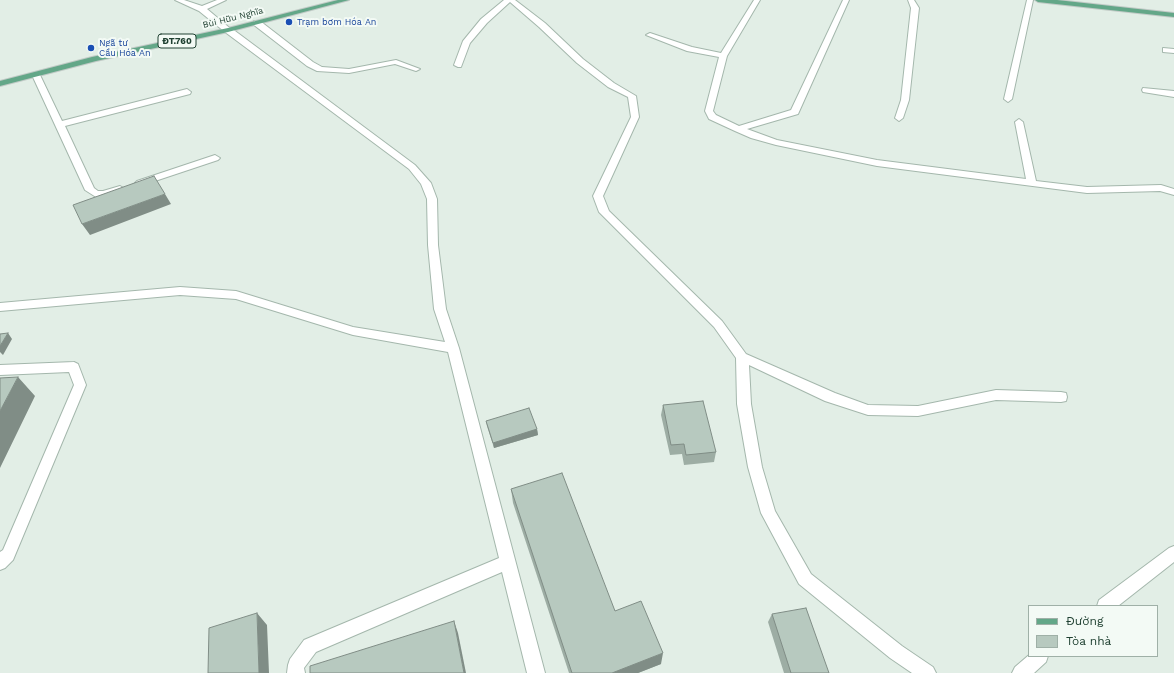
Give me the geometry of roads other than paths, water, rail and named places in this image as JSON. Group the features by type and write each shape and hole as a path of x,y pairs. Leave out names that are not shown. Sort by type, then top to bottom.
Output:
{"main road":[{"name":"Bùi Hữu Nghĩa","path":"3,84 96,59 228,30 346,0"},
{"path":"1038,0 1080,2 1174,14"}],"street":[{"path":"178,0 202,9 412,167 426,183 432,199 433,245 440,309 453,348 536,673"},
{"path":"202,9 222,0"},
{"path":"458,65 466,43 484,21 509,0 542,24 580,61 611,85 632,96 635,117 598,196 604,212 718,324 742,357 830,397 868,410 918,411 996,395 1061,397"},
{"path":"757,0 723,56 709,111 712,117 738,129 754,136 776,142 877,163 1087,190 1161,188 1174,192"},
{"path":"738,129 795,112 846,0"},
{"path":"899,118 905,100 915,8 912,0"},
{"path":"1008,99 1030,0"},
{"path":"257,23 310,64 320,69 349,71 396,62 416,69"},
{"path":"650,35 690,49 723,56"},
{"path":"36,75 90,190 96,194 110,192 215,158"},
{"path":"1146,90 1174,94"},
{"path":"59,124 188,92"},
{"path":"1019,122 1032,183"},
{"path":"0,307 180,291 236,295 353,331 453,348"},
{"path":"742,357 744,404 755,466 768,513 805,579 896,652 927,673"},
{"path":"0,370 74,366 80,385 8,555 0,563"},
{"path":"1106,605 1174,553"},
{"path":"296,673 296,666 310,646 507,562"},
{"path":"1021,673 1039,657"}],"place":[{"name":"Trạm bơm Hóa An","path":"289,22"},
{"name":"Ngã tư Cầu Hóa An","path":"91,48"}]}
